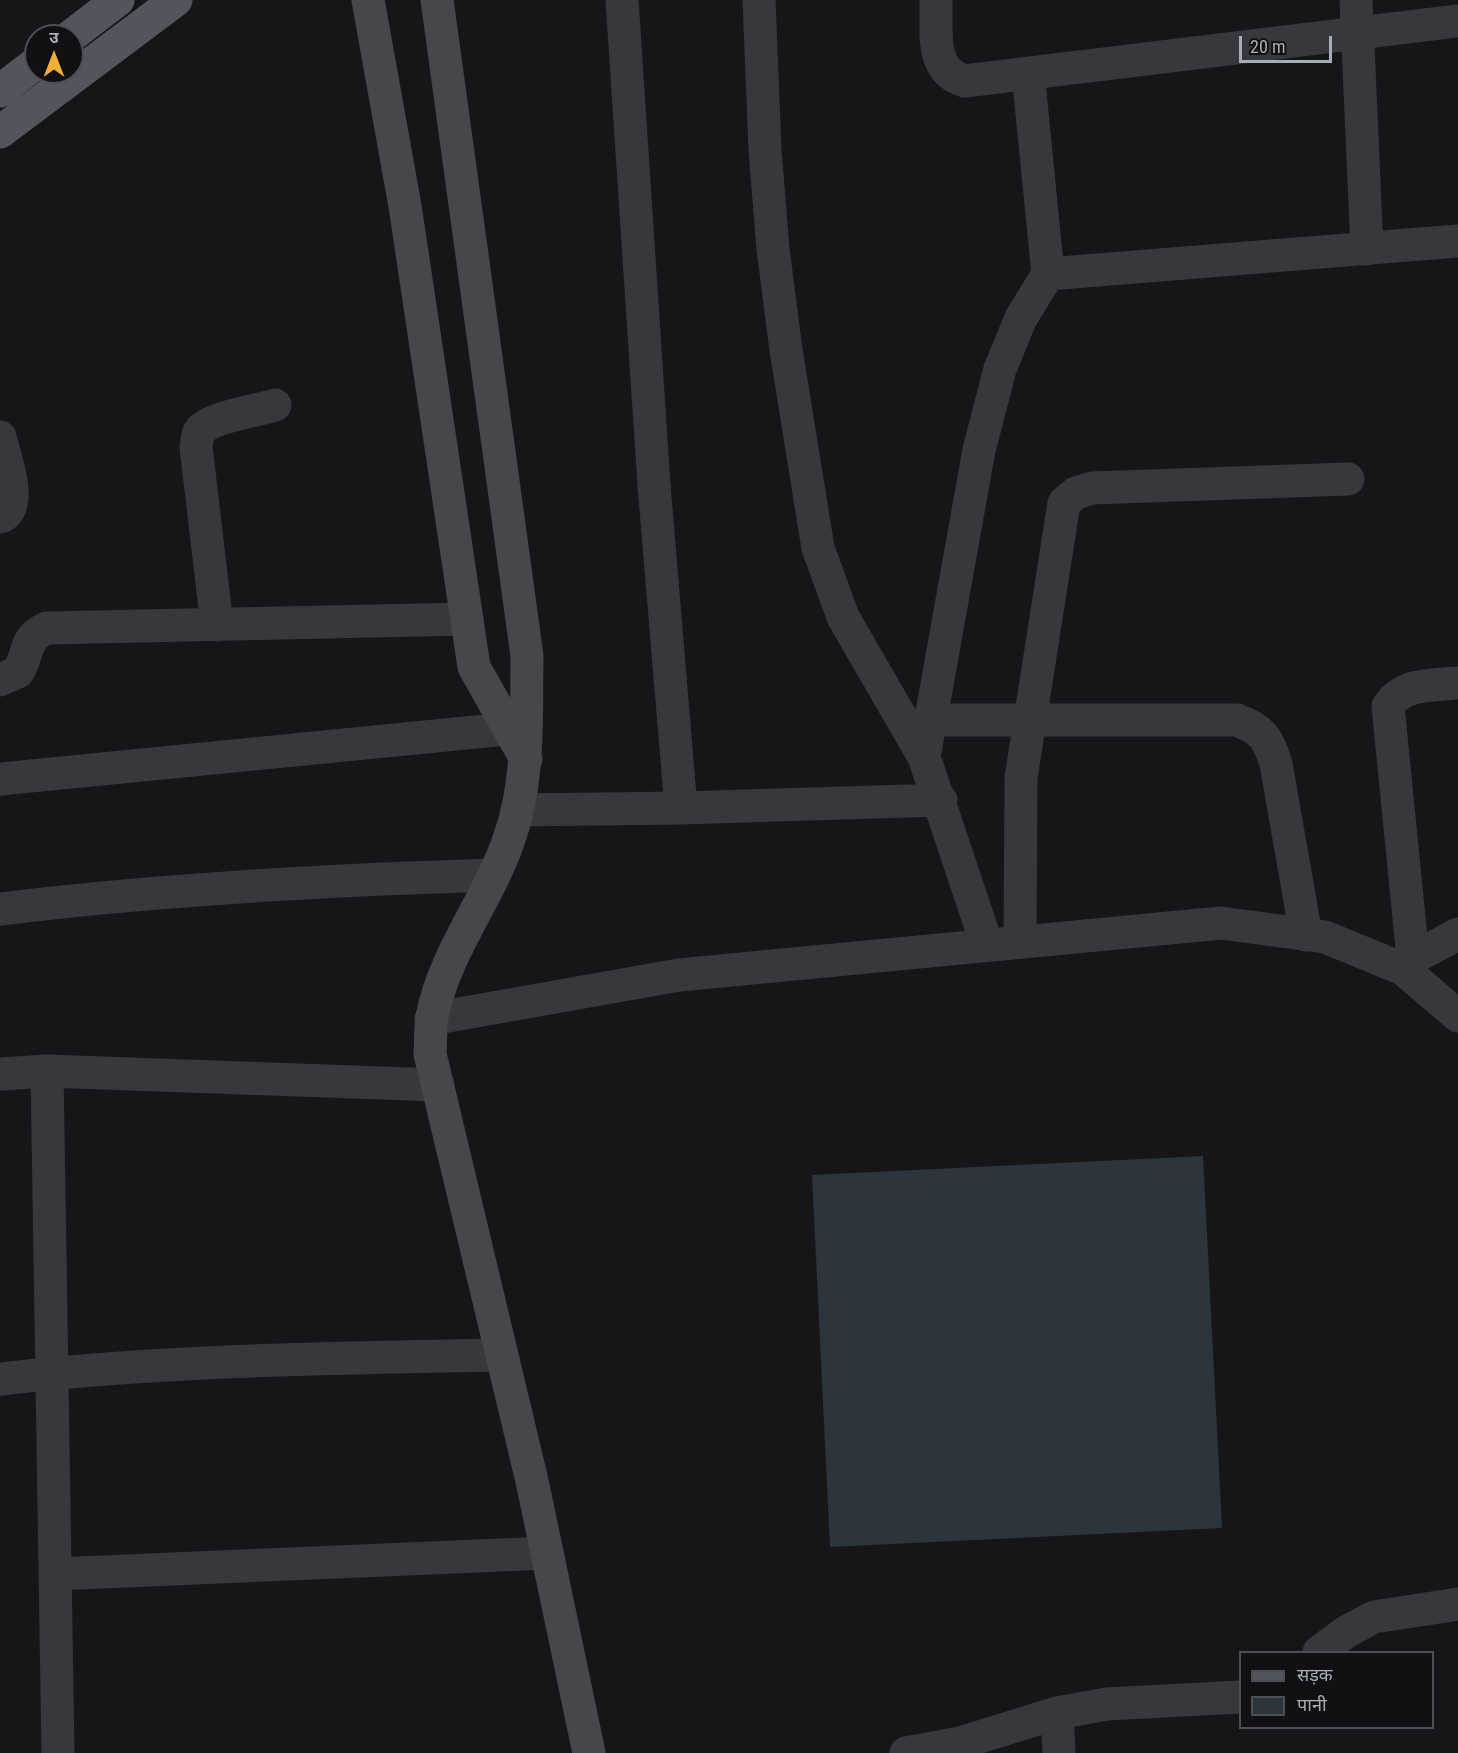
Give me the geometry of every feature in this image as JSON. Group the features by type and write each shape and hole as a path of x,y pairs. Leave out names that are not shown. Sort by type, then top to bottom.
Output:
{"main road":[{"path":"84,26 118,0"},
{"path":"0,132 176,0"},
{"path":"0,91 24,72"}],"street":[{"path":"368,0 405,206 474,668 506,729 526,759"},
{"path":"437,0 526,656 526,759 509,841 443,977 431,1019 430,1054 547,1552 589,1753"},
{"path":"622,0 654,485 681,808"},
{"path":"759,0 765,150 773,249 786,350 818,548 843,617 924,757 941,800 987,945"},
{"path":"936,0 938,55 944,70 952,77 965,81 1458,21"},
{"path":"1356,0 1367,249"},
{"path":"924,757 979,450 1000,369 1021,318 1048,274 1028,73"},
{"path":"1048,274 1367,249 1457,247"},
{"path":"217,625 196,447 198,433 205,425 218,420 275,405"},
{"path":"0,437 12,486 12,504 5,515 0,517"},
{"path":"1020,942 1021,778 1064,503 1076,493 1092,488 1348,479"},
{"path":"0,680 18,672 29,641 35,633 47,628 466,620"},
{"path":"1408,964 1389,706 1398,693 1415,688 1458,683"},
{"path":"932,720 1237,720 1256,727 1269,742 1276,764 1306,935"},
{"path":"0,779 506,729"},
{"path":"517,810 681,808 941,800"},
{"path":"0,909 122,894 380,878 494,875"},
{"path":"431,1019 678,975 1221,923 1325,937 1408,964 1458,1016"},
{"path":"1408,964 1458,934"},
{"path":"0,1074 48,1071 438,1085"},
{"path":"48,1071 58,1753"},
{"path":"0,1379 53,1373 296,1358 502,1356"},
{"path":"55,1574 547,1552"},
{"path":"1322,1651 1346,1632 1374,1617 1458,1604"},
{"path":"906,1753 979,1738 1056,1713 1107,1704 1239,1697"},
{"path":"1056,1713 1059,1753"}],"water":[{"path":"1203,1156 1222,1528 830,1547 812,1175"}]}
